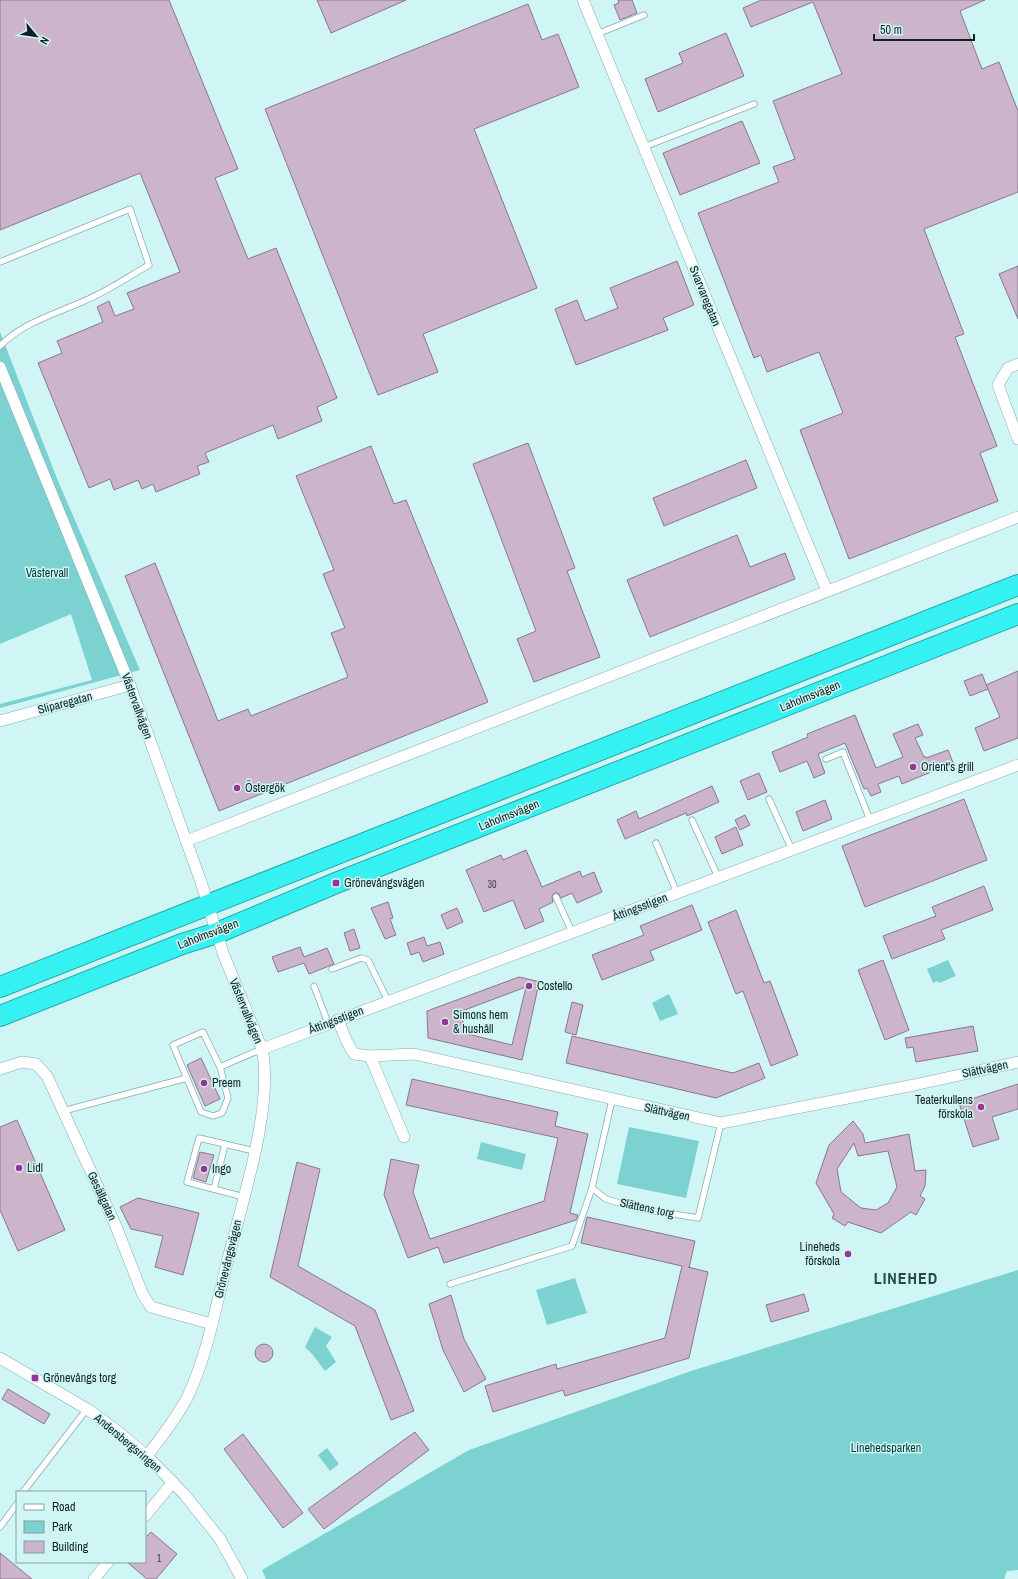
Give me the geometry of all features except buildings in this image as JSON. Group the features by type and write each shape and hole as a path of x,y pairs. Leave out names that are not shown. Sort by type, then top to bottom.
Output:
{"highway":[{"path":"0,987 1018,585"},
{"name":"Laholmsvägen","path":"0,1016 182,944 217,933 336,883 1018,614"}],"street":[{"name":"Svarvaregatan","path":"583,0 827,591"},
{"path":"1018,364 1008,368 998,386 1018,439"},
{"name":"Västervallvägen","path":"0,367 130,685 186,841 217,933 262,1049"},
{"path":"186,841 1018,517"},
{"name":"Sliparegatan","path":"0,721 130,685"},
{"name":"Åttingsstigen","path":"262,1049 333,1021 1018,765"},
{"name":"Slättvägen","path":"333,1021 354,1054 370,1056 414,1054 612,1100 721,1123 914,1085 1018,1062"},
{"name":"Grönevångsvägen","path":"147,1456 176,1416 188,1395 202,1359 212,1324 244,1196 262,1110 264,1063 262,1049"},
{"path":"370,1056 404,1137"},
{"name":"Gesällgatan","path":"0,1069 22,1062 36,1064 46,1076 115,1224 143,1295 151,1307 212,1324"},
{"name":"Andersbergsringen","path":"0,1358 87,1409 116,1430 147,1456 173,1482 220,1539 242,1579"},
{"path":"146,1515 173,1482"},
{"path":"94,1579 107,1563"}],"lane":[{"path":"596,34 644,14"},
{"path":"644,147 754,104"},
{"path":"0,262 130,209 149,265 85,301 58,311 10,336 0,346"},
{"path":"826,760 843,752 870,820"},
{"path":"769,799 792,850"},
{"path":"692,820 718,877"},
{"path":"656,843 677,893"},
{"path":"556,897 572,932"},
{"path":"332,970 361,958 368,960 388,1001"},
{"path":"314,986 333,1021"},
{"path":"203,1032 220,1067 228,1098 222,1113 213,1116 201,1112 173,1045 203,1032"},
{"path":"220,1067 262,1049"},
{"path":"63,1111 187,1078"},
{"path":"450,1284 572,1246 592,1188 612,1100"},
{"name":"Slättens torg","path":"592,1188 606,1199 636,1208 698,1218 721,1123"},
{"path":"244,1196 187,1182 199,1138 254,1151"},
{"path":"214,1189 225,1144"},
{"path":"24,1491 87,1409"},
{"path":"0,1527 16,1505"}],"green space":[{"name":"Västervall","path":"0,332 58,481 140,670 0,708 0,704 92,680 71,614 0,644"},
{"path":"948,960 956,976 939,983 937,981 933,983 927,969"},
{"path":"669,994 678,1014 660,1021 652,1003"},
{"path":"629,1127 699,1141 686,1198 617,1184"},
{"path":"481,1142 526,1154 522,1170 477,1159"},
{"name":"Linehedsparken","path":"1018,1270 1018,1570 1007,1571 1004,1579 266,1579 262,1570 469,1450 691,1371"},
{"path":"575,1278 587,1313 547,1325 536,1290"},
{"path":"315,1327 332,1337 326,1346 336,1362 325,1371 305,1347"},
{"path":"327,1448 339,1464 330,1471 318,1455"}],"place":[{"name":"Orient's grill","path":"913,767"},
{"name":"Östergök","path":"237,788"},
{"name":"Grönevångsvägen","path":"336,883"},
{"name":"Costello","path":"529,986"},
{"name":"Simons hem & hushåll","path":"445,1022"},
{"name":"Preem","path":"204,1083"},
{"name":"Teaterkullens förskola","path":"981,1107"},
{"name":"Lidl","path":"19,1168"},
{"name":"Ingo","path":"204,1169"},
{"name":"Lineheds förskola","path":"848,1254"},
{"name":"Grönevångs torg","path":"35,1378"}],"district":[{"name":"LINEHED","path":"906,1278"}]}
